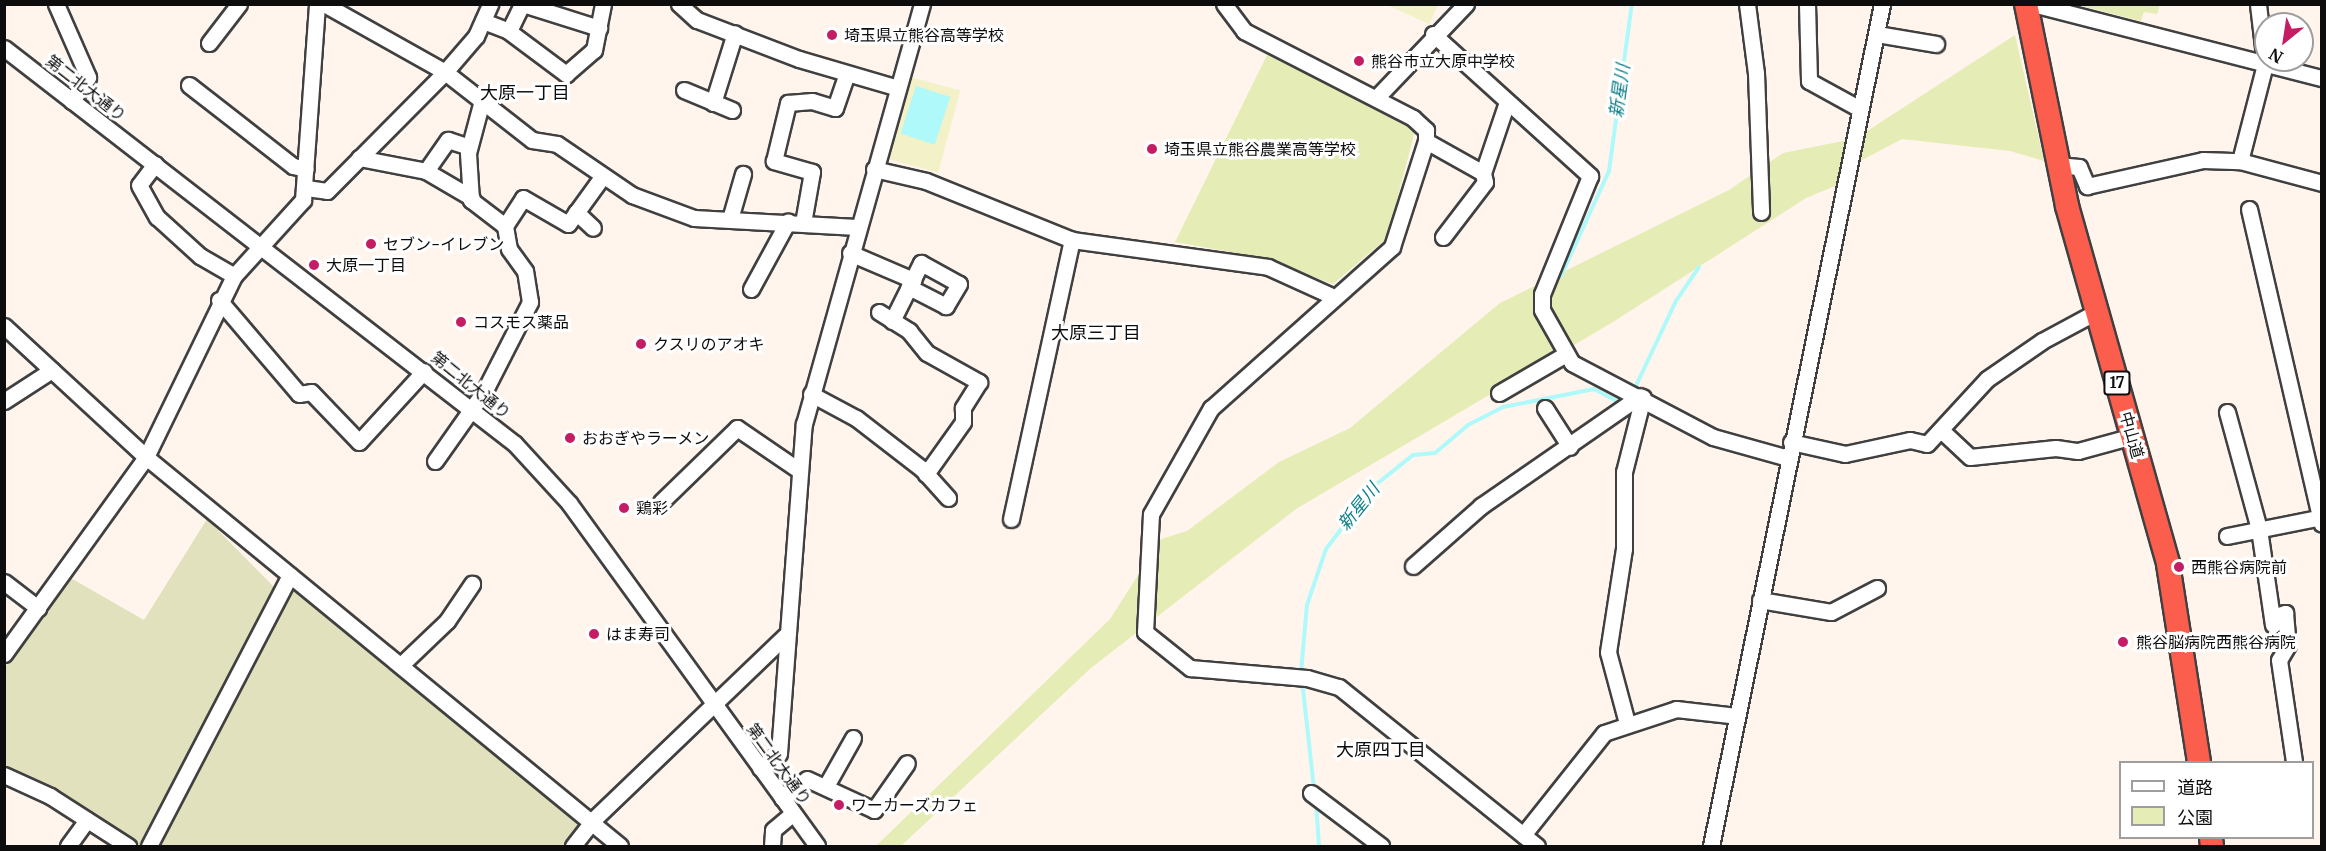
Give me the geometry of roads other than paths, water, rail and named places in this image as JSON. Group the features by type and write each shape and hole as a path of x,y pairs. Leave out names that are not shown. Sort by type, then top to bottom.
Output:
{"highway":[{"name":"中山道","path":"2035,6 2057,165 2168,564 2199,761"}],"street":[{"path":"56,4 88,77 72,101"},
{"path":"209,44 239,4"},
{"path":"4,654 146,457 219,300 234,276 261,245 296,212 306,188 317,4"},
{"path":"324,4 445,72 481,104 532,140 557,144 602,177 694,218 857,227"},
{"path":"306,188 327,191 445,72 483,21 490,4"},
{"path":"509,31 522,4 600,28"},
{"path":"483,21 509,31 566,74 594,50 603,4"},
{"path":"679,4 697,20 847,74 898,88"},
{"path":"760,768 779,753 797,469 811,394 922,4"},
{"path":"1224,4 1244,31 1377,97 1413,118 1426,130 1426,141 1392,247 1211,408 1149,524 1145,632 1190,668 1302,678 1339,687 1365,705 1537,846"},
{"path":"1377,97 1433,34 1466,4"},
{"path":"1747,4 1756,73 1761,212"},
{"path":"1807,4 1809,81 1860,109"},
{"path":"1711,846 1791,442 1882,4"},
{"path":"2035,6 2254,61"},
{"path":"713,103 735,33"},
{"path":"1877,33 1936,44"},
{"path":"1433,34 1590,176 1542,294 1542,310 1572,363 1637,394 1713,437 1788,458"},
{"name":"第二北大通り","path":"4,48 424,371 472,409 547,476 817,846"},
{"path":"2241,161 2263,72"},
{"path":"2298,72 2322,78"},
{"path":"751,289 795,222 812,172 774,161 788,103 812,101 835,108 847,74"},
{"path":"189,85 293,166 306,169"},
{"path":"684,90 732,110"},
{"path":"1443,237 1485,182 1483,173 1507,102"},
{"path":"472,198 469,147 481,104"},
{"path":"426,171 448,140 469,147"},
{"path":"1426,141 1483,173"},
{"path":"359,158 426,171 472,198 506,226"},
{"path":"2057,165 2079,167 2087,186 2203,160 2241,161 2322,183"},
{"path":"155,164 139,185 157,217 200,256 234,276"},
{"path":"874,169 926,181 1072,240 1268,267 1334,297"},
{"path":"730,219 743,174"},
{"path":"435,461 472,409 530,302 525,271 509,249 506,226 522,198 568,224 602,177"},
{"path":"2227,536 2321,520 2249,209"},
{"path":"576,212 593,228"},
{"path":"1011,519 1072,240"},
{"path":"850,253 911,283 886,316 927,353 979,382 963,408 963,422 926,474"},
{"path":"219,300 299,394 311,392 359,442 424,371"},
{"path":"1791,442 1862,453 1910,440 1927,444 1942,431 1988,379 2042,341 2097,312"},
{"path":"4,326 146,457 290,575 403,663 592,820 620,846"},
{"path":"1499,393 1566,354"},
{"path":"4,401 52,370"},
{"path":"811,394 856,418 926,474 948,498"},
{"path":"1413,566 1481,506 1570,447 1637,394"},
{"path":"1627,723 1608,652 1624,549 1624,472 1637,394"},
{"path":"1545,408 1570,447"},
{"path":"2226,411 2259,529 2272,621 2285,614 2288,645 2279,660 2294,761"},
{"path":"661,502 737,428 797,469"},
{"path":"1942,431 1970,457 2056,448 2078,451 2133,436"},
{"path":"149,846 290,575"},
{"path":"403,663 447,621 472,584"},
{"path":"6,586 38,608"},
{"path":"1760,600 1831,612 1877,588"},
{"path":"573,846 592,820 785,636"},
{"path":"1523,835 1595,741 1627,723 1676,709 1737,716"},
{"path":"825,786 853,738"},
{"path":"782,798 807,779 874,810 907,763"},
{"path":"4,775 87,820 128,846"},
{"path":"1316,796 1380,846"},
{"path":"772,846 773,830 793,813"},
{"path":"68,846 87,820"}],"water":[{"path":"916,86 950,97 935,145 901,134"}],"waterway":[{"name":"新星川","path":"1561,276 1609,171 1632,4"},
{"name":"新星川","path":"1633,392 1676,301 1699,267"},
{"name":"新星川","path":"1301,673 1307,605 1326,549 1373,487 1413,455 1435,453 1468,425 1503,407 1594,389 1620,403"},
{"name":"新星川","path":"1302,680 1314,789"},
{"name":"新星川","path":"1316,802 1319,846"}],"place":[{"name":"埼玉県立熊谷高等学校","path":"832,35"},
{"name":"熊谷市立大原中学校","path":"1359,61"},
{"name":"埼玉県立熊谷農業高等学校","path":"1152,149"},
{"name":"セブン-イレブン","path":"371,244"},
{"name":"大原一丁目","path":"314,265"},
{"name":"コスモス薬品","path":"461,322"},
{"name":"クスリのアオキ","path":"641,344"},
{"name":"おおぎやラーメン","path":"570,438"},
{"name":"鶏彩","path":"624,508"},
{"name":"西熊谷病院前","path":"2179,567"},
{"name":"はま寿司","path":"594,634"},
{"name":"熊谷脳病院西熊谷病院","path":"2123,642"},
{"name":"ワーカーズカフェ","path":"839,805"}],"district":[{"name":"大原一丁目","path":"525,93"},
{"name":"大原三丁目","path":"1096,333"},
{"name":"大原四丁目","path":"1381,750"}]}
